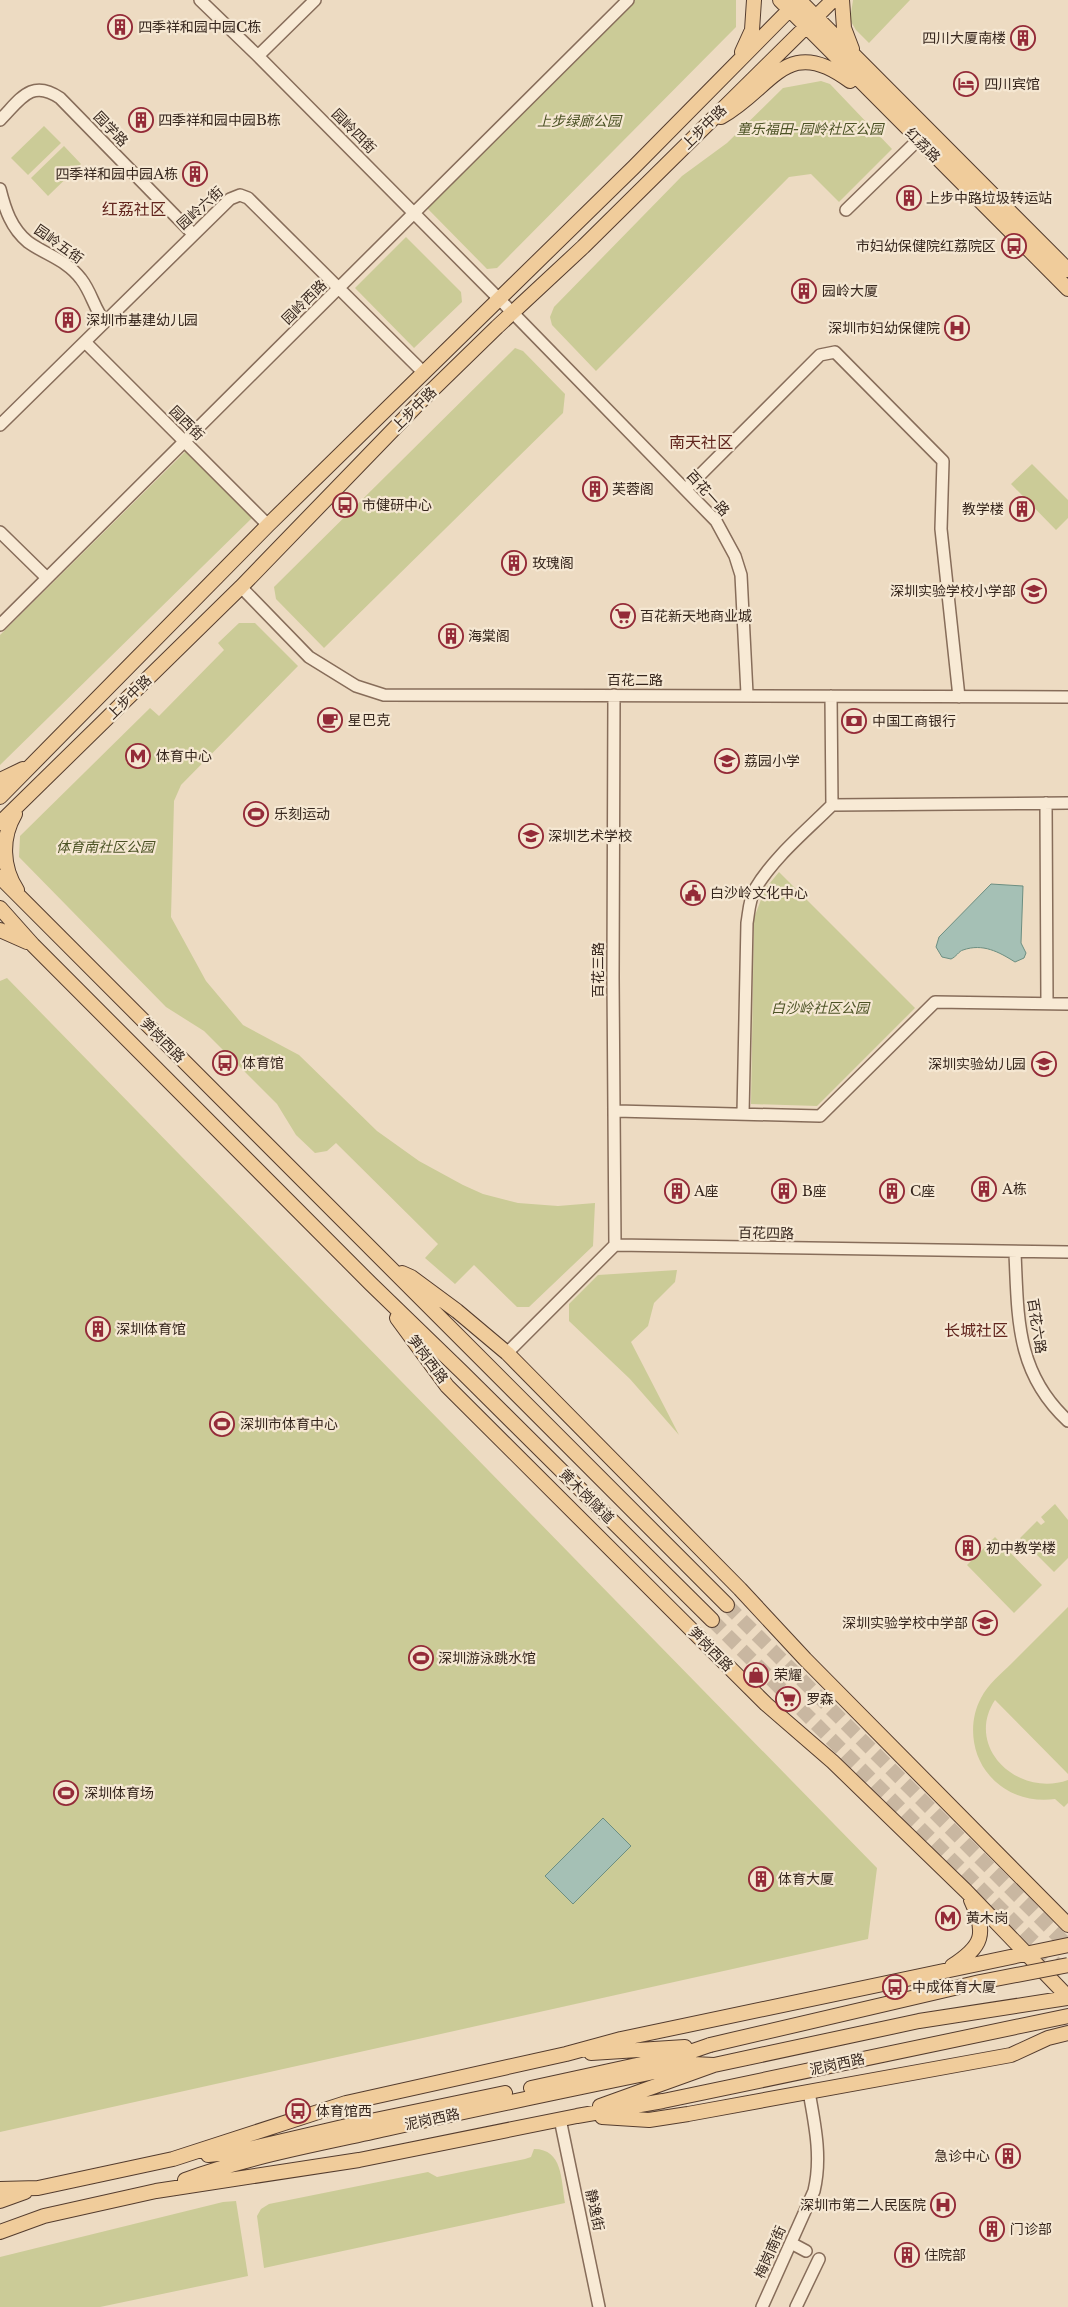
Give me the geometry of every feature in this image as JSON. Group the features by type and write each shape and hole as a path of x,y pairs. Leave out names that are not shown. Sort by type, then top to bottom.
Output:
{"main road":[{"path":"736,62 752,30 754,0"},
{"name":"上步中路","path":"0,823 240,587 422,400 512,312 584,247 704,125 833,0"},
{"path":"842,0 844,28 857,58"},
{"name":"上步中路","path":"0,797 268,526 498,298 634,167 792,2"},
{"name":"红荔路","path":"792,2 885,107 1068,289"},
{"name":"红荔路","path":"811,22 857,58 1068,270"},
{"path":"704,125 740,106 785,66 802,61 819,63 840,73 885,107"},
{"path":"0,780 35,762"},
{"path":"25,799 9,824 5,834 4,849 16,887 30,907"},
{"name":"笋岗西路","path":"0,877 478,1356"},
{"name":"笋岗西路","path":"0,908 33,945 371,1284 462,1372"},
{"path":"0,930 33,945"},
{"path":"121,1033 138,1015"},
{"name":"笋岗西路","path":"390,1268 411,1277 484,1331 507,1353 740,1589 805,1659 1068,1925"},
{"name":"笋岗西路","path":"371,1284 447,1386 760,1697 833,1762 966,1891 1027,1952 1068,1998"},
{"name":"黄木岗隧道","path":"478,1356 727,1605"},
{"name":"黄木岗隧道","path":"462,1372 712,1620"},
{"path":"947,1969 973,1951 980,1937 980,1920 966,1891"},
{"name":"泥岗西路","path":"173,2159 346,2103 566,2054 621,2038 1068,1945"},
{"name":"泥岗西路","path":"0,2189 38,2188 173,2159 236,2152 361,2123 678,2056 710,2045 980,1982 1068,1965"},
{"name":"泥岗西路","path":"576,2116 644,2088 695,2073 714,2065 919,2022 1068,1998"},
{"name":"泥岗西路","path":"0,2232 44,2216 156,2191 359,2160 560,2119 663,2101 1068,2016"},
{"path":"576,2116 648,2120 720,2109 1011,2055 1048,2038 1068,2033"},
{"name":"泥岗西路","path":"566,2054 710,2045"},
{"name":"泥岗西路","path":"156,2191 222,2167 283,2152 693,2064 714,2065"},
{"path":"0,2180 38,2188"},
{"path":"0,2201 38,2188"},
{"path":"0,2221 44,2216"}],"street":[{"name":"园岭四街","path":"200,0 498,298"},
{"path":"258,56 315,0"},
{"name":"园岭西路","path":"0,625 628,0"},
{"name":"园学路","path":"0,120 32,90 40,88 49,90 60,98 193,234"},
{"path":"846,210 918,140"},
{"name":"园岭五街","path":"0,189 13,225 29,242 66,264 81,278 90,292 97,312 105,322"},
{"name":"园岭六街","path":"0,425 230,198 240,195 248,198 423,372"},
{"name":"百花一路","path":"498,298 716,521 735,556 741,575 744,594 747,694"},
{"name":"园西街","path":"85,342 268,526"},
{"path":"686,489 820,355 835,352 943,461 941,529 959,697"},
{"path":"0,532 47,578"},
{"name":"百花二路","path":"240,587 309,657 356,686 377,693 400,696 747,694 1068,697"},
{"name":"百花三路","path":"614,695 613,977 616,1112 615,1245"},
{"path":"743,1114 747,923 750,903 755,890 766,874 832,805 831,696"},
{"path":"1046,803 1047,1003"},
{"path":"832,805 1068,803"},
{"path":"616,1112 820,1116 934,1002 1068,1004"},
{"path":"507,1353 615,1245"},
{"name":"百花四路","path":"615,1245 1014,1253 1068,1252"},
{"name":"百花六路","path":"1014,1253 1018,1321 1027,1362 1043,1394 1068,1421"},
{"name":"梅岗南街","path":"766,2306 814,2191 817,2178 818,2152 809,2092"},
{"name":"静逸街","path":"560,2119 600,2307"},
{"path":"791,2243 806,2251"},
{"path":"796,2307 819,2259"}],"green space":[{"name":"上步绿廊公园","path":"635,0 736,0 736,27 497,268 487,269 427,208"},
{"path":"853,0 910,0 869,43 856,30 850,20"},
{"name":"童乐福田-园岭社区公园","path":"821,81 830,84 892,149 839,202 811,174 789,177 596,371 552,325 550,317 554,307 682,176 727,143 783,88"},
{"path":"44,126 61,143 28,175 11,158"},
{"path":"64,146 81,164 48,196 31,178"},
{"path":"406,237 461,292 462,302 414,348 355,288"},
{"path":"515,348 523,351 565,394 563,413 324,648 276,599 274,587"},
{"path":"186,451 252,518 0,765 0,635"},
{"path":"1032,464 1068,500 1068,518 1056,530 1011,484"},
{"name":"体育南社区公园","path":"239,623 255,623 298,666 181,785 174,801 171,917 206,981 243,1025 299,1055 377,1131 419,1161 483,1194 518,1203 558,1206 595,1203 593,1246 529,1307 517,1307 474,1265 455,1284 425,1258 438,1244 336,1143 327,1151 315,1153 296,1135 277,1104 204,1031 166,1007 19,857 20,836 150,708 159,716 224,650 218,643"},
{"name":"白沙岭社区公园","path":"779,872 915,1008 817,1106 751,1104 754,918 765,889"},
{"name":"深圳市体育中心","path":"7,978 877,1868 868,1939 0,2132 0,981"},
{"path":"677,1270 675,1282 654,1303 648,1326 631,1342 679,1435 630,1379 569,1321 569,1304 598,1275"},
{"path":"1055,1504 1068,1520 1068,1558 1054,1572 1020,1538 1037,1521 1041,1525 1045,1522 1041,1517"},
{"path":"995,1537 1042,1585 1014,1613 967,1565"},
{"path":"1068,1607 1068,1774 995,1700 987,1718 986,1735 991,1751 1001,1764 1015,1775 1031,1782 1049,1784 1068,1780 1068,1803 1064,1807 1055,1799 1046,1800 1020,1796 997,1783 984,1768 979,1758 975,1748 973,1728 977,1707 987,1688"},
{"path":"534,2149 543,2150 551,2154 555,2160 559,2167 565,2203 264,2268 257,2216 261,2209 269,2204 428,2172 437,2177 525,2159 531,2157"},
{"path":"236,2201 248,2276 100,2307 0,2307 0,2257 223,2202"}],"shaded area":[{"path":"991,884 1023,886 1021,943 1026,953 1024,958 1015,962 997,952 984,948 970,948 951,959 942,957 936,947 939,937"},
{"path":"603,1818 631,1846 573,1904 545,1876"}],"tunnel":[{"path":"727,1605 1068,1946"},
{"path":"712,1620 1068,1976"}],"place":[{"name":"四季祥和园中园C栋","path":"120,27"},
{"name":"四川大厦南楼","path":"1023,38"},
{"name":"四川宾馆","path":"966,84"},
{"name":"四季祥和园中园B栋","path":"141,120"},
{"name":"四季祥和园中园A栋","path":"195,174"},
{"name":"上步中路垃圾转运站","path":"909,198"},
{"name":"市妇幼保健院红荔院区","path":"1014,246"},
{"name":"园岭大厦","path":"804,291"},
{"name":"深圳市基建幼儿园","path":"68,320"},
{"name":"深圳市妇幼保健院","path":"957,328"},
{"name":"芙蓉阁","path":"595,489"},
{"name":"市健研中心","path":"345,505"},
{"name":"教学楼","path":"1022,509"},
{"name":"玫瑰阁","path":"514,563"},
{"name":"深圳实验学校小学部","path":"1034,591"},
{"name":"百花新天地商业城","path":"623,616"},
{"name":"海棠阁","path":"451,636"},
{"name":"星巴克","path":"330,720"},
{"name":"中国工商银行","path":"854,721"},
{"name":"体育中心","path":"138,756"},
{"name":"荔园小学","path":"727,761"},
{"name":"乐刻运动","path":"256,814"},
{"name":"深圳艺术学校","path":"531,836"},
{"name":"白沙岭文化中心","path":"693,893"},
{"name":"体育馆","path":"225,1063"},
{"name":"深圳实验幼儿园","path":"1044,1064"},
{"name":"A栋","path":"984,1189"},
{"name":"A座","path":"677,1191"},
{"name":"B座","path":"784,1191"},
{"name":"C座","path":"892,1191"},
{"name":"深圳体育馆","path":"98,1329"},
{"name":"深圳市体育中心","path":"222,1424"},
{"name":"初中教学楼","path":"968,1548"},
{"name":"深圳实验学校中学部","path":"985,1623"},
{"name":"深圳游泳跳水馆","path":"421,1658"},
{"name":"荣耀","path":"756,1675"},
{"name":"罗森","path":"788,1699"},
{"name":"深圳体育场","path":"66,1793"},
{"name":"体育大厦","path":"761,1879"},
{"name":"黄木岗","path":"948,1918"},
{"name":"中成体育大厦","path":"895,1987"},
{"name":"体育馆西","path":"298,2111"},
{"name":"急诊中心","path":"1008,2156"},
{"name":"深圳市第二人民医院","path":"943,2205"},
{"name":"门诊部","path":"992,2229"},
{"name":"住院部","path":"907,2255"}],"district":[{"name":"红荔社区","path":"134,209"},
{"name":"南天社区","path":"701,442"},
{"name":"长城社区","path":"976,1330"}]}
